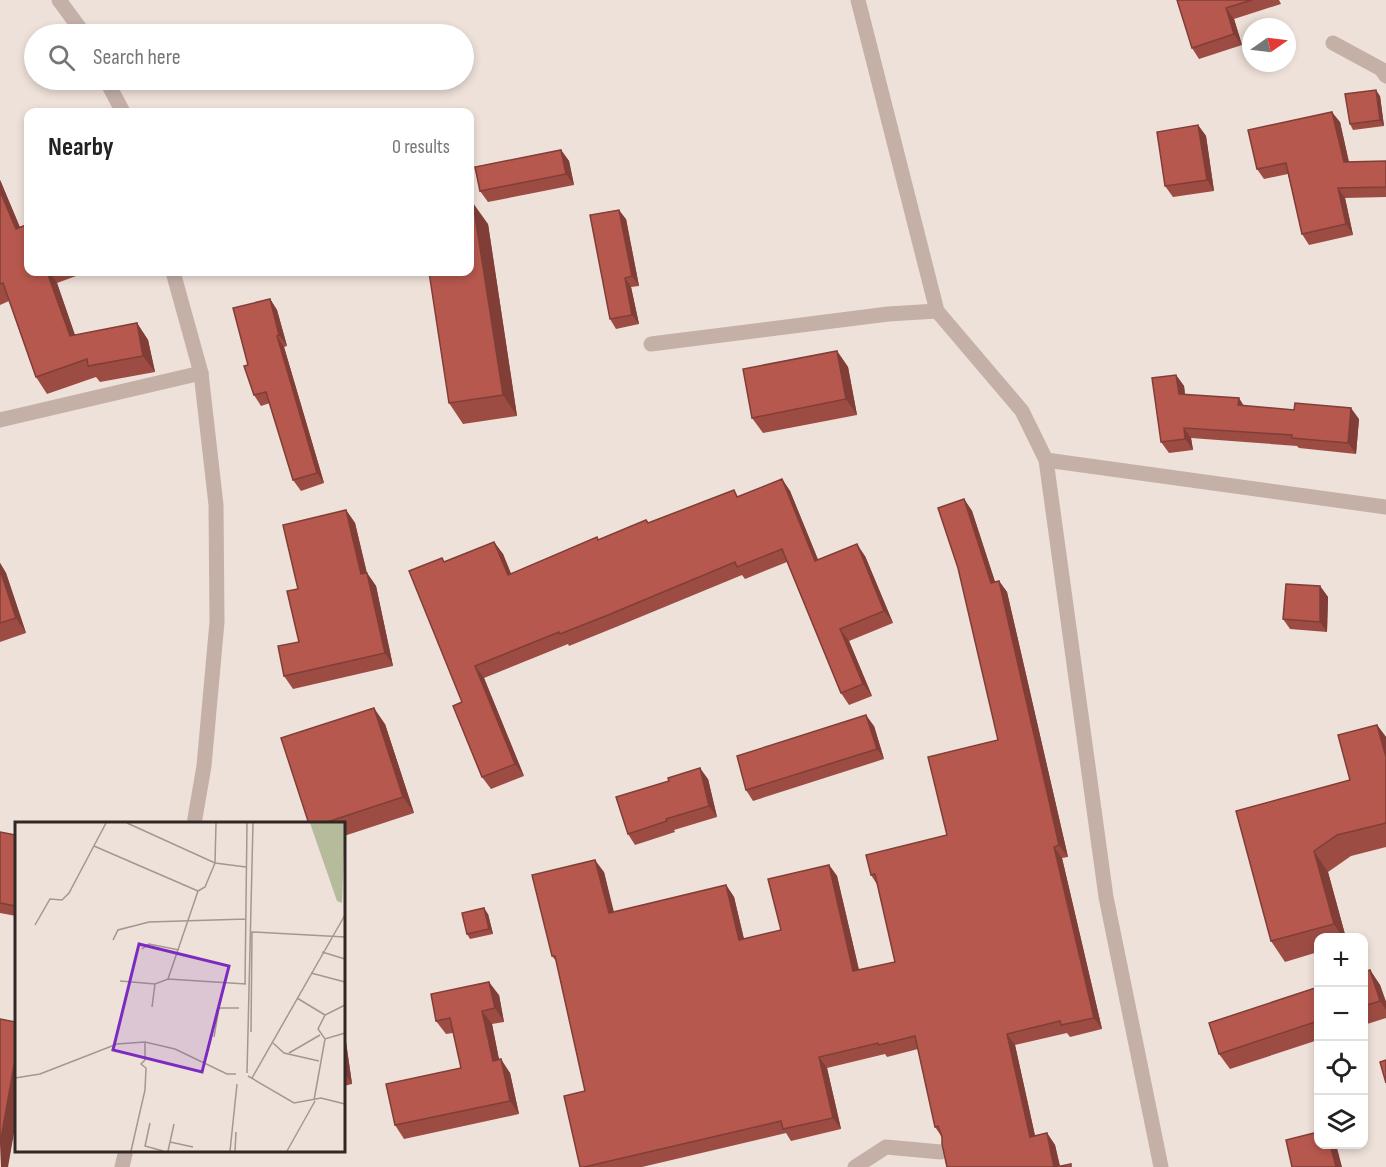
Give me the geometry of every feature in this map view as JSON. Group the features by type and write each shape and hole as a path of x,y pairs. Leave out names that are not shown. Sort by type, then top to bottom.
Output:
{"street":[{"path":"59,0 77,24"},
{"path":"858,0 937,311 1022,411 1046,460 1106,897 1161,1167"},
{"path":"1333,44 1381,69 1386,76"},
{"path":"111,90 121,108"},
{"path":"174,276 201,373 216,505 216,622 204,766 194,822"},
{"path":"651,344 888,314 937,311"},
{"path":"0,420 201,373"},
{"path":"1046,460 1386,507"},
{"path":"855,1167 886,1147 941,1152"},
{"path":"122,1167 126,1152"}],"building":[{"path":"1177,0 1252,0 1226,8 1234,34 1192,48"},
{"path":"1376,90 1380,120 1350,124 1345,94"},
{"path":"1332,112 1344,162 1386,161 1386,187 1338,188 1346,224 1302,234 1286,163 1257,169 1248,130"},
{"path":"1198,125 1207,180 1165,186 1157,132"},
{"path":"561,150 566,174 480,191 475,167"},
{"path":"0,191 16,229 24,226 24,276 48,276 70,336 137,323 143,356 88,366 87,359 36,377 3,283 0,284"},
{"path":"474,209 503,395 449,403 430,276 474,276"},
{"path":"619,210 632,276 625,278 632,315 610,319 590,215"},
{"path":"270,299 279,335 277,336 317,473 293,480 266,392 254,395 244,366 248,365 233,308"},
{"path":"837,351 846,399 752,418 743,369"},
{"path":"1176,375 1179,394 1239,398 1238,405 1294,410 1295,403 1351,408 1348,443 1292,438 1292,435 1184,428 1185,439 1161,442 1152,378"},
{"path":"782,479 815,561 857,544 884,611 840,629 863,684 841,693 782,549 737,567 735,562 608,615 475,666 515,764 482,777 453,706 462,702 409,571 442,558 444,562 494,542 508,575 597,537 598,540 646,520 648,523 734,490 737,497"},
{"path":"964,499 991,583 999,581 1059,845 1054,847 1094,1018 1061,1025 1060,1021 1007,1034 1030,1137 1047,1133 1054,1167 947,1167 942,1137 938,1126 935,1127 915,1036 819,1057 833,1118 783,1129 781,1121 580,1167 564,1096 585,1091 555,956 552,956 532,875 595,860 609,913 726,885 739,940 781,930 768,879 829,865 853,971 895,962 875,874 871,875 866,855 947,835 928,757 998,740 958,568 938,508"},
{"path":"346,510 361,574 367,573 385,653 284,676 278,646 299,642 287,591 298,589 283,525"},
{"path":"0,570 16,618 0,623"},
{"path":"1286,584 1320,586 1320,622 1283,619"},
{"path":"374,708 403,797 327,822 308,822 281,738"},
{"path":"866,715 877,749 746,790 737,756"},
{"path":"1377,725 1386,757 1386,823 1337,835 1314,851 1334,924 1271,941 1236,811 1350,780 1338,735"},
{"path":"700,768 709,806 628,834 616,797 669,781 668,778"},
{"path":"0,832 15,835 15,906 0,903"},
{"path":"484,908 489,929 467,934 462,913"},
{"path":"1370,970 1380,1001 1368,1005 1368,987 1368,971"},
{"path":"489,982 495,1008 482,1011 493,1061 501,1059 510,1101 395,1125 386,1084 461,1068 450,1018 436,1021 431,994"},
{"path":"1314,988 1314,1022 1219,1054 1209,1023"},
{"path":"0,1019 15,1022 15,1060 0,1144"},
{"path":"1386,1060 1386,1083 1380,1062"},
{"path":"1314,1133 1314,1149 1331,1149 1336,1167 1292,1167 1286,1140"}]}
